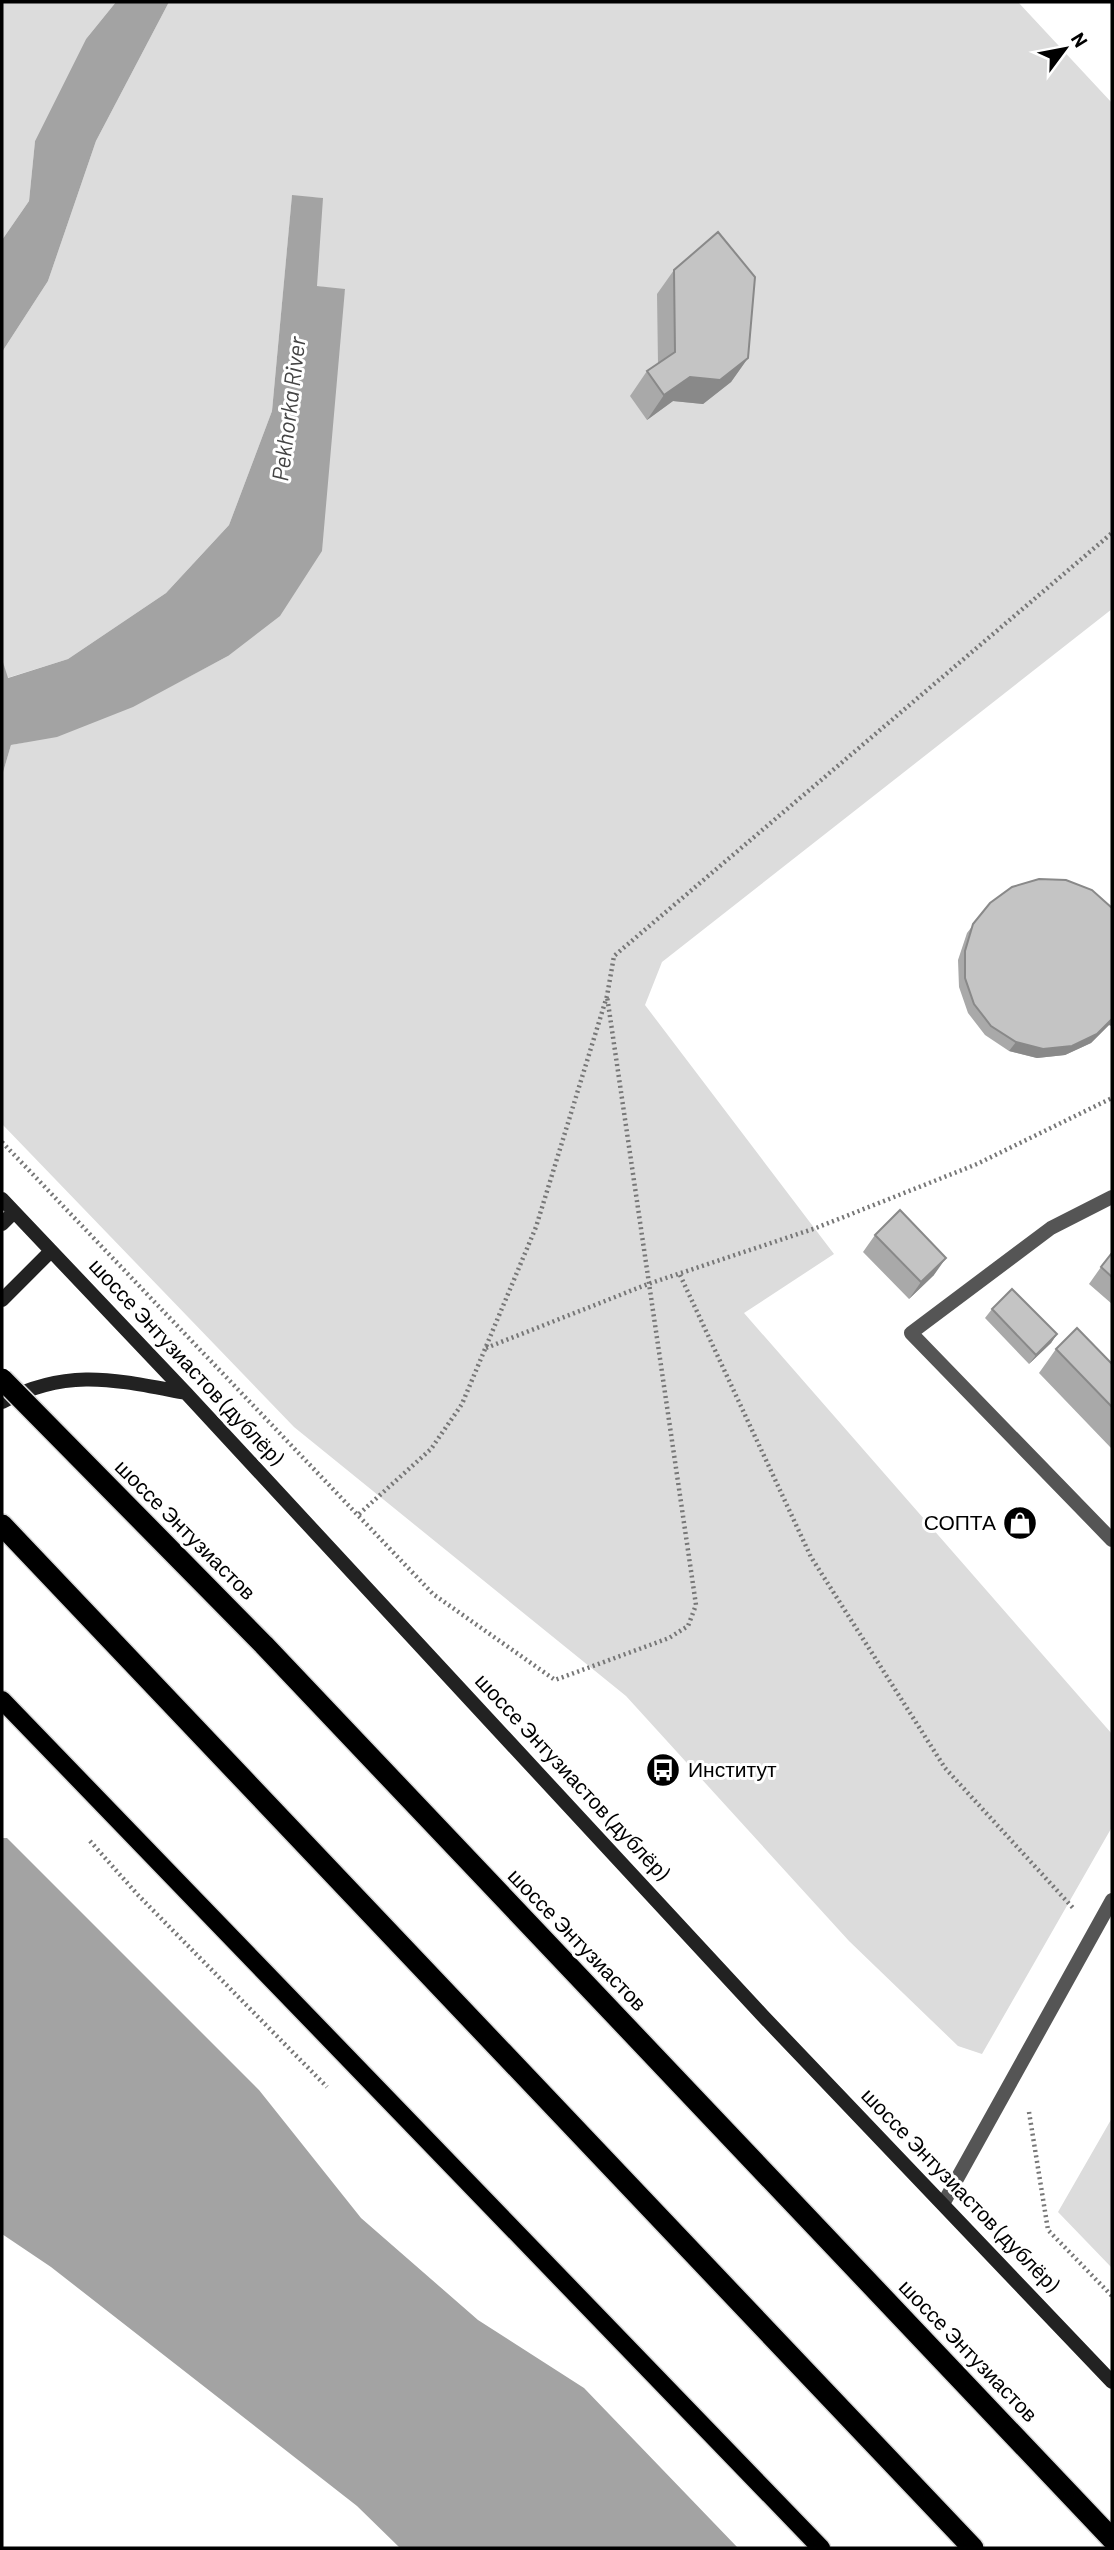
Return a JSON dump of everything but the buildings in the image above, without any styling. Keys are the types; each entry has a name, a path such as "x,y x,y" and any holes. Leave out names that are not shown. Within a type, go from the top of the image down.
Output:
{"highway":[{"name":"шоссе Энтузиастов","path":"2,1379 264,1645 1112,2539"},
{"path":"2,1525 973,2548"}],"main road":[{"name":"шоссе Энтузиастов (дублёр)","path":"2,1199 186,1393 744,1996 1112,2382"},
{"path":"2,1224 14,1212"},
{"path":"2,1300 51,1251"},
{"path":"2,1402 27,1389 82,1378 111,1379 186,1393"},
{"path":"2,1700 821,2548"}],"lane":[{"path":"1112,1197 1051,1228 911,1333 1112,1540"},
{"path":"943,2204 1112,1900"}],"path":[{"path":"359,1514 431,1449 462,1404 536,1227 607,996 614,956 1112,533"},
{"path":"2,1142 433,1594 555,1680 669,1638 688,1626 696,1605 607,996"},
{"path":"486,1348 648,1284 816,1228 978,1164 1112,1098"},
{"path":"680,1275 811,1557 945,1768 1095,1931"},
{"path":"1021,2064 1048,2230 1112,2297"}],"shaded area":[{"path":"2,2 116,2 86,39 35,141 29,201 2,240"},
{"path":"169,2 1018,2 1112,103 1112,609 662,962 645,1005 834,1254 744,1313 1112,1734 1112,1827 982,2054 958,2046 849,1941 626,1696 294,1427 2,1124 2,776 11,745 69,730 123,709 228,656 345,290 316,286 322,198 292,196 272,411 229,525 166,593 68,659 7,678 2,659 2,352 48,281 96,141"},
{"path":"1112,2118 1112,2268 1058,2212"}],"water":[{"path":"116,2 169,2 96,141 48,281 2,352 2,240 29,201 35,141 86,39"},
{"name":"Pekhorka River","path":"292,195 323,198 317,286 345,289 322,551 280,616 228,656 133,707 57,737 11,745 2,776 2,659 8,678 68,659 166,593 229,525 272,411"},
{"path":"2,1838 7,1838 259,2090 361,2218 478,2320 584,2388 738,2548 400,2548 357,2506 51,2267 2,2234"}],"place":[{"name":"СОПТА","path":"1020,1523"},
{"name":"Институт","path":"663,1770"}]}
